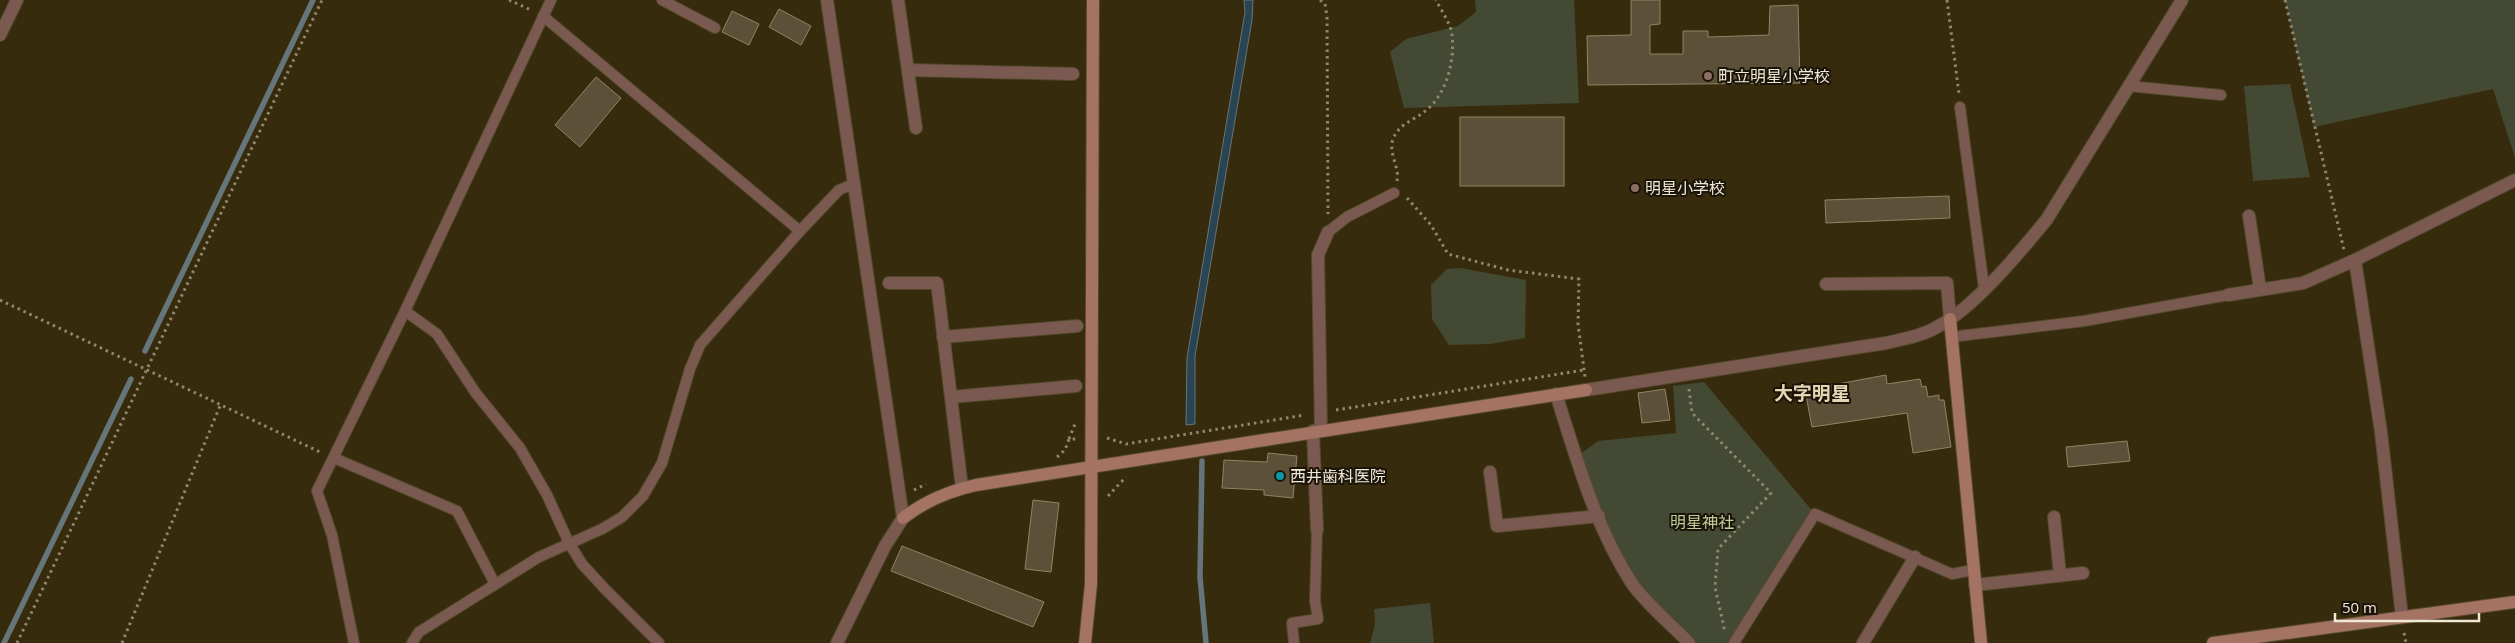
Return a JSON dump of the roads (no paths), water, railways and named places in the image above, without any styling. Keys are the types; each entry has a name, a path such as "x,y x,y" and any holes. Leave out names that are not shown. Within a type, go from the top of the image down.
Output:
{"street":[{"path":"0,35 17,0"},
{"path":"827,0 903,518"},
{"path":"898,0 916,128"},
{"path":"1086,643 1090,584 1092,0"},
{"path":"838,643 885,546 903,518 927,502 962,488 1886,343 1927,332 1950,319 1984,288 2022,250 2047,219 2182,0"},
{"path":"908,70 1076,74"},
{"path":"2228,295 2302,283 2351,261 2515,180"},
{"path":"2249,216 2260,289"},
{"path":"1317,530 1317,431 1321,413 1318,254 1328,232"},
{"path":"2351,261 2381,432 2402,617"},
{"path":"888,283 937,283 962,488"},
{"path":"1826,284 1948,283 1951,337 1968,493 1973,570 1981,643"},
{"path":"943,337 1077,326"},
{"path":"951,398 1076,386"},
{"path":"1556,394 1576,458 1615,554 1632,584 1689,643"},
{"path":"1490,472 1497,526 1599,516"},
{"path":"2054,517 2060,575"},
{"path":"1863,643 1915,557"},
{"path":"1975,585 2083,573"},
{"path":"2213,643 2515,602"}],"lane":[{"path":"354,643 332,535 317,491 405,311 551,0"},
{"path":"662,0 715,28"},
{"path":"543,16 800,231"},
{"path":"2128,86 2221,95"},
{"path":"1960,107 1984,288"},
{"path":"412,643 418,632 539,557 602,529 622,517 643,496 662,463 690,369 700,345 800,231 839,190 853,184"},
{"path":"1328,232 1347,218 1394,193"},
{"path":"1951,337 2084,321 2228,295"},
{"path":"405,311 437,334 475,392 520,448 547,495 569,543 582,564 604,589 659,643"},
{"path":"334,458 457,511 495,584"},
{"path":"1734,643 1815,514 1952,574 1973,570"},
{"path":"1294,643 1292,622 1318,619 1315,601 1317,530"}],"water":[{"path":"1244,0 1253,0 1252,20 1195,356 1195,424 1186,425 1187,358 1245,12"}],"waterway":[{"path":"145,351 313,0"},
{"path":"4,643 131,379"},
{"path":"1202,461 1200,577 1206,643"}],"place":[{"name":"町立明星小学校","path":"1708,76"},
{"name":"明星小学校","path":"1635,188"},
{"name":"西井歯科医院","path":"1280,476"}],"district":[{"name":"大字明星","path":"1812,393"}],"park label":[{"name":"明星神社","path":"1702,522"}]}
